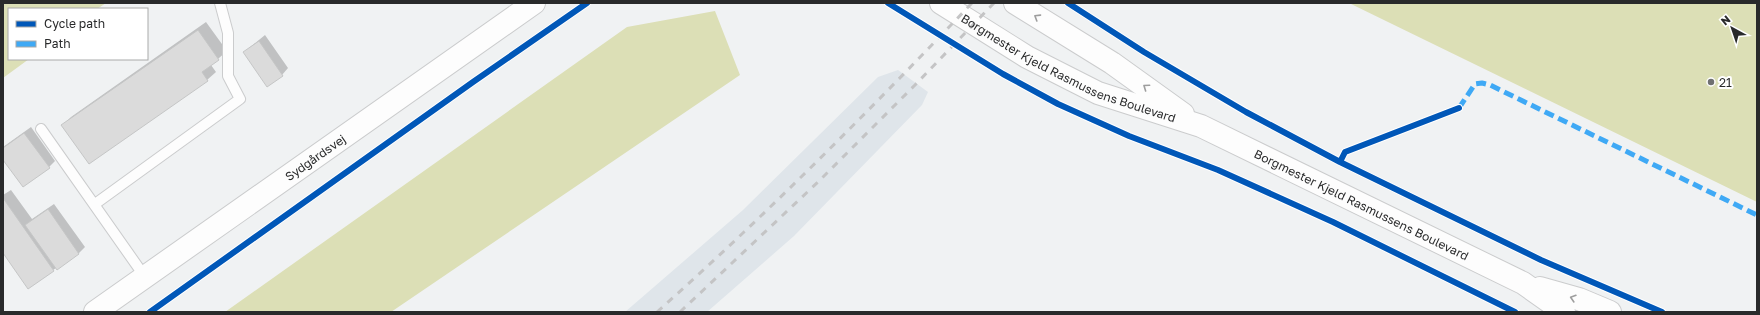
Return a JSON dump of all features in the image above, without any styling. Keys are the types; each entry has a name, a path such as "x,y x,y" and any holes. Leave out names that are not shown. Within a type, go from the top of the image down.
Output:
{"street":[{"name":"Sydgårdsvej","path":"95,312 534,3"},
{"name":"Borgmester Kjeld Rasmussens Boulevard","path":"941,3 1027,57 1098,93 1201,126 1523,283 1564,312"},
{"name":"Borgmester Kjeld Rasmussens Boulevard","path":"1014,3 1112,63 1201,126"},
{"name":"Borgmester Kjeld Rasmussens Boulevard","path":"1523,283 1579,299 1610,312"}],"lane":[{"path":"95,204 240,99 228,76 228,33 220,3"},
{"path":"41,129 145,277"}],"shaded area":[{"path":"898,70 928,92 922,105 794,236 707,312 625,312 743,210 878,77"}],"green space":[{"path":"3,3 106,3 98,8 8,8 8,60 28,60 3,78"},
{"path":"1349,3 1757,3 1757,202"},
{"path":"715,11 740,75 391,312 225,312 627,27"}],"building":[{"path":"198,30 219,60 202,72 208,81 89,164 61,125"},
{"path":"259,41 283,76 267,87 243,52"},
{"path":"24,133 50,168 23,187 3,160 3,148"},
{"path":"3,198 54,271 28,289 3,253"},
{"path":"48,209 79,254 57,270 25,225"}],"railway":[{"path":"657,312 698,275 818,160 972,3"},
{"path":"680,312 818,182 994,3"}],"marked path":[{"path":"1459,108 1475,84 1482,83 1490,85 1757,215"}],"cycle path":[{"path":"150,312 473,82 587,3"},
{"path":"888,3 1003,74 1058,104 1129,136 1218,170 1333,222 1515,312"},
{"path":"1068,3 1144,52 1246,112 1340,162 1541,260 1662,312"},
{"path":"1340,162 1345,152 1459,108"}],"place":[{"name":"21","path":"1711,82"}]}
